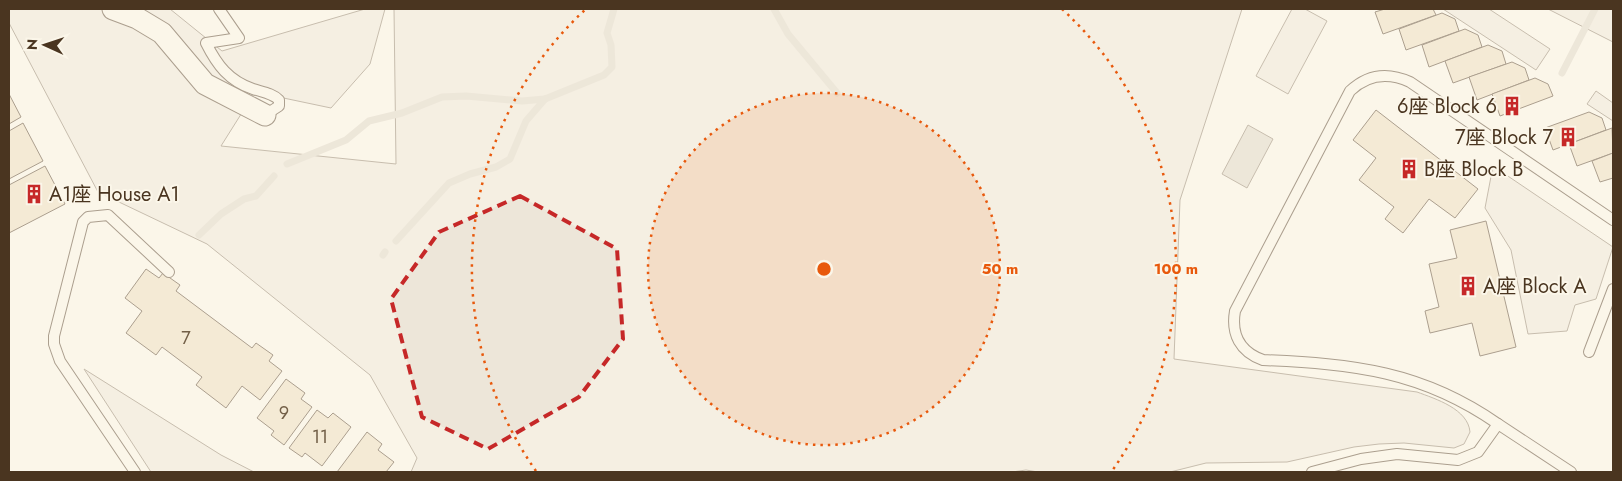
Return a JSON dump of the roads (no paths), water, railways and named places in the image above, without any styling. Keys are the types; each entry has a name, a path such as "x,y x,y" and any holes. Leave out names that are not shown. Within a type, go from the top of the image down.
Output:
{"street":[{"path":"113,9 137,18 162,33 205,84 264,115"}],"lane":[{"path":"219,9 239,38 206,43 220,69 240,84 274,96 279,100 279,106 264,115"},
{"path":"1571,472 1455,397 1407,378 1374,370 1263,360 1254,357 1240,345 1235,334 1233,322 1235,311 1350,91 1358,84 1376,76 1388,75 1410,82 1613,220"},
{"path":"134,472 60,361 54,336 83,222 88,217 108,216 169,272"},
{"path":"1589,352 1613,289"},
{"path":"1312,472 1361,458 1398,454 1458,460 1478,452 1498,424"}],"waterway":[{"path":"287,164 346,140 369,121 402,113 442,97 466,96 522,101 545,99 604,75 612,67 611,45 607,33 614,9"},
{"path":"774,9 788,34 837,93"},
{"path":"1562,73 1595,9"},
{"path":"396,241 449,183 470,174 496,167 510,159 526,121 545,99"},
{"path":"199,235 221,214 244,199 256,196 274,176"}],"place":[{"name":"6座 Block 6","path":"1512,106"},
{"name":"7座 Block 7","path":"1568,137"},
{"name":"B座 Block B","path":"1409,169"},
{"name":"A1座 House A1","path":"34,194"},
{"name":"A座 Block A","path":"1468,286"}]}
